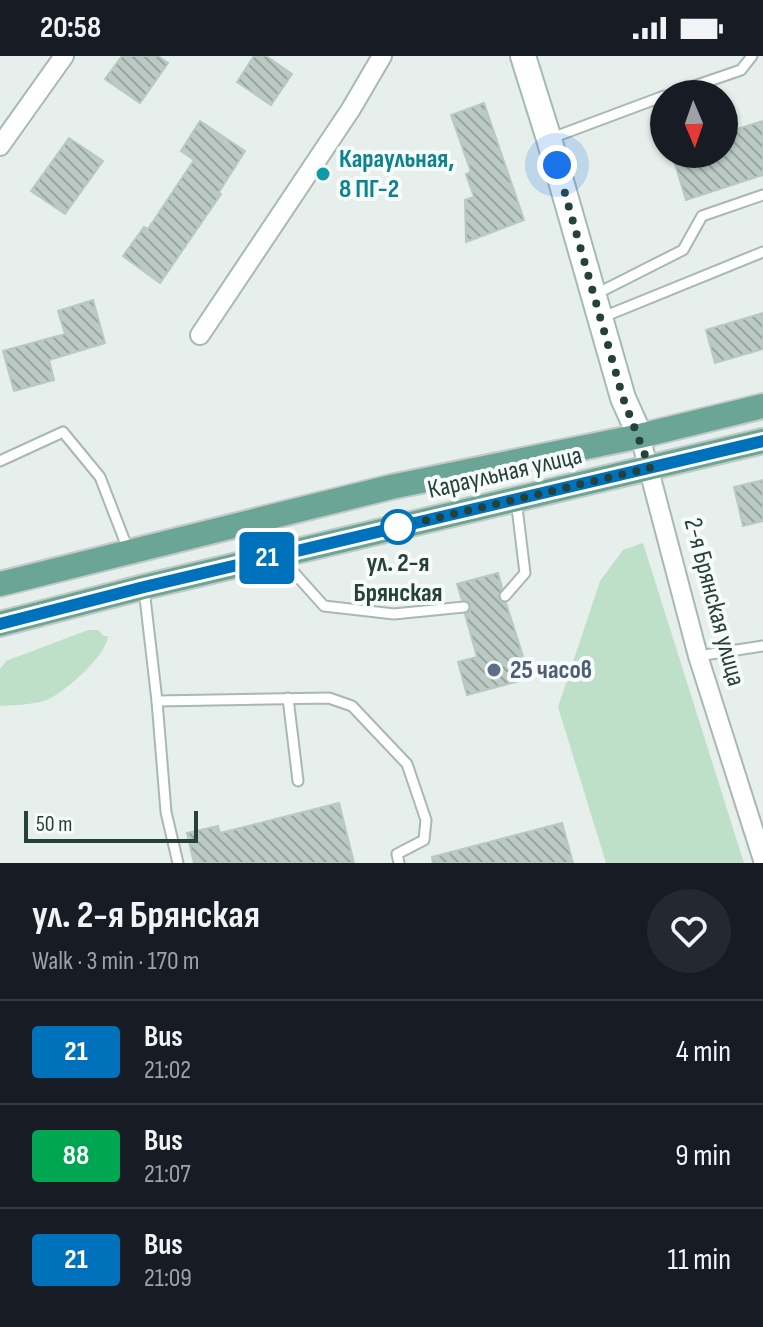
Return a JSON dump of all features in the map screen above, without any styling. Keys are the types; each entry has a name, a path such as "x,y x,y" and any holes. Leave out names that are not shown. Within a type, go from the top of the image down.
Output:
{"main road":[{"path":"640,436 763,406"},
{"name":"Караульная улица","path":"0,584 391,487 640,436"},
{"path":"650,468 763,441"},
{"name":"Караульная улица","path":"0,624 650,468"}],"street":[{"path":"0,146 64,56"},
{"path":"200,335 351,109 382,56"},
{"path":"523,56 623,398 640,436"},
{"name":"2-я Брянская улица","path":"640,436 698,656 763,860"}],"lane":[{"path":"712,80 741,70 752,56"},
{"path":"549,139 650,101"},
{"path":"597,307 683,250 702,216 763,195"},
{"path":"597,307 763,252"},
{"path":"0,461 63,432 100,477 129,552"},
{"path":"505,596 525,573 516,499"},
{"path":"279,555 324,606 394,614 464,607"},
{"path":"144,587 166,812 178,863"},
{"path":"698,656 763,646"},
{"path":"288,698 298,781"},
{"path":"157,701 329,698 352,706 407,764 426,820 424,840 397,854 399,863"}],"green space":[{"path":"643,543 744,863 606,863 558,707 600,581 623,550"},
{"path":"88,630 98,630 108,636 106,644 72,683 44,701 0,706 0,669 6,661"}],"building":[{"path":"122,56 158,56 168,63 140,103 105,79"},
{"path":"254,56 266,56 292,74 271,105 237,82"},
{"path":"484,103 524,220 466,242 465,200 474,197 466,174 471,172 451,115"},
{"path":"200,121 245,151 219,192 221,194 160,283 123,256 144,227 148,229 194,160 181,151"},
{"path":"763,121 763,175 686,200 676,168 738,168 738,129"},
{"path":"69,138 103,161 65,214 31,191"},
{"path":"93,300 105,343 49,360 54,380 14,391 3,351 65,334 58,311"},
{"path":"763,313 763,349 715,363 706,330"},
{"path":"763,480 763,521 743,526 734,487"},
{"path":"498,573 502,588 498,598 506,603 530,678 467,695 458,662 477,657 465,614 471,606 468,601 462,600 457,584"},
{"path":"339,803 354,863 194,863 187,833 218,826 220,833"},
{"path":"562,823 573,863 433,863 432,857"}],"bus line":[{"name":"21","path":"0,624 763,441"}],"place":[{"name":"Караульная, 8 ПГ-2","path":"323,174"},
{"name":"ул. 2-я Брянская","path":"398,527"},
{"name":"25 часов","path":"494,670"}],"route":[{"path":"398,527 650,468 623,398 557,165"}]}
